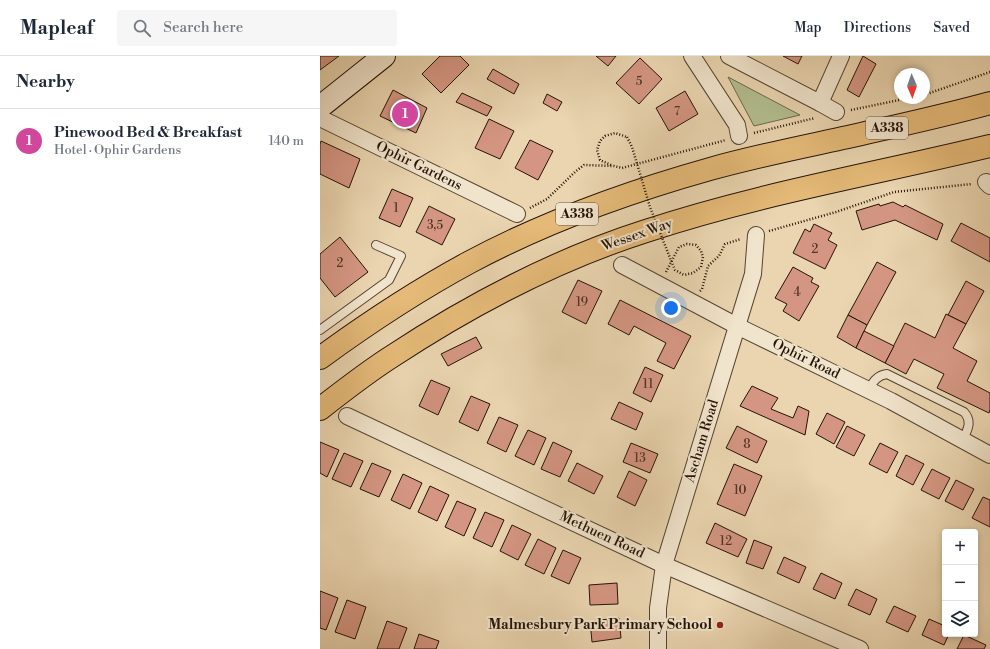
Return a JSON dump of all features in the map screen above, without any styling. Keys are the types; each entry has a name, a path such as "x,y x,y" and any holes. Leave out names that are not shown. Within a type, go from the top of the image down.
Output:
{"highway":[{"name":"A338","path":"320,358 386,312 469,263 515,240 597,206 655,185 782,150 910,123 990,103"},
{"name":"Wessex Way","path":"320,409 390,358 495,294 598,248 644,231 714,210 814,185 990,146"}],"street":[{"path":"321,108 384,56"},
{"path":"692,56 737,125 738,136"},
{"path":"729,56 836,112"},
{"path":"820,103 841,56"},
{"name":"Ophir Gardens","path":"321,108 517,214"},
{"name":"Ascham Road","path":"658,649 658,608 664,564 753,274 756,235"},
{"name":"Ophir Road","path":"622,265 737,326 868,390 990,455"},
{"name":"Methuen Road","path":"347,416 664,564 860,649"}],"lane":[{"path":"320,330 389,280 401,256 376,245"},
{"path":"868,390 874,379 883,374 887,374 964,412 968,416 969,425 963,440"}],"path":[{"path":"930,93 990,72"},
{"path":"660,285 679,247 688,244 696,245 701,251 703,257 701,267 693,273 684,275 675,270 670,258 650,207 632,147 626,136 615,133 605,136 600,141 597,150 600,160 622,168 738,136"},
{"path":"517,214 547,199 584,165 614,166"},
{"path":"692,302 702,289 708,266 719,256 725,244 836,212 894,192 988,184"}],"green space":[{"path":"728,77 800,115 754,126"}],"building":[{"path":"320,56 339,56 320,70"},
{"path":"440,56 460,56 469,65 441,93 422,74"},
{"path":"596,56 616,56 608,66"},
{"path":"783,56 802,56 798,64"},
{"path":"863,56 876,64 859,97 847,90"},
{"path":"640,58 662,79 639,104 616,83"},
{"path":"493,69 519,84 514,94 487,79"},
{"path":"393,90 427,108 416,133 380,116"},
{"path":"685,91 698,114 669,131 656,108"},
{"path":"462,93 492,107 487,116 456,102"},
{"path":"547,94 562,102 557,111 543,103"},
{"path":"489,119 514,131 500,159 475,148"},
{"path":"530,140 553,151 538,180 515,168"},
{"path":"321,141 360,159 349,188 320,174"},
{"path":"392,189 413,198 400,227 379,218"},
{"path":"893,202 903,207 905,205 943,224 937,240 895,220 862,230 856,211 879,204 880,206"},
{"path":"429,206 455,219 442,245 416,232"},
{"path":"961,223 990,238 990,262 951,241"},
{"path":"814,224 832,233 828,240 837,245 825,269 793,253 805,229 810,232"},
{"path":"340,237 368,272 335,297 320,278 320,254"},
{"path":"877,262 896,272 867,325 848,315"},
{"path":"793,267 813,278 811,282 819,286 799,321 783,311 787,304 775,298"},
{"path":"578,280 602,291 586,324 562,312"},
{"path":"966,281 984,291 966,324 948,315"},
{"path":"620,300 691,336 674,369 657,361 666,343 634,326 629,335 608,324"},
{"path":"946,314 966,324 953,348 977,361 967,381 990,393 989,413 937,388 944,374 914,359 906,374 885,363 905,323 935,338"},
{"path":"848,315 867,325 856,348 837,337"},
{"path":"864,331 894,346 885,363 856,348"},
{"path":"476,337 482,348 448,366 441,354"},
{"path":"645,367 663,375 651,402 633,393"},
{"path":"431,380 450,388 438,415 419,406"},
{"path":"752,386 778,398 771,409 793,418 798,406 809,411 805,435 740,406"},
{"path":"471,396 490,404 478,431 459,422"},
{"path":"619,402 643,413 636,430 611,419"},
{"path":"827,413 845,422 834,444 816,434"},
{"path":"499,417 518,425 506,452 487,443"},
{"path":"737,426 767,441 757,463 726,448"},
{"path":"847,426 865,435 854,456 836,447"},
{"path":"528,430 546,438 534,465 515,456"},
{"path":"320,442 339,450 327,477 320,473"},
{"path":"553,442 572,451 560,477 541,469"},
{"path":"631,443 658,454 650,473 623,462"},
{"path":"880,443 898,452 887,473 869,464"},
{"path":"344,453 363,461 351,487 332,479"},
{"path":"906,455 924,464 913,485 896,476"},
{"path":"372,463 391,471 379,497 360,489"},
{"path":"577,463 603,476 594,494 568,481"},
{"path":"734,464 762,476 745,516 717,504"},
{"path":"932,469 950,478 939,499 921,490"},
{"path":"629,471 647,480 635,506 617,497"},
{"path":"403,474 422,483 410,509 391,500"},
{"path":"956,480 974,489 963,510 945,501"},
{"path":"430,486 449,495 437,521 418,512"},
{"path":"983,497 990,500 990,527 972,518"},
{"path":"457,501 476,509 464,536 445,527"},
{"path":"485,512 504,520 492,547 473,538"},
{"path":"715,523 747,539 738,557 706,543"},
{"path":"512,525 531,534 518,560 500,551"},
{"path":"538,539 556,548 544,574 525,565"},
{"path":"754,540 772,547 763,569 746,563"},
{"path":"563,550 581,558 569,584 551,576"},
{"path":"784,557 806,567 799,583 777,573"},
{"path":"821,573 842,583 835,599 813,589"},
{"path":"617,583 618,604 590,605 589,585"},
{"path":"856,589 877,599 870,615 848,605"},
{"path":"320,591 338,598 326,630 320,628"},
{"path":"347,600 366,607 355,639 335,632"},
{"path":"894,606 916,616 908,632 886,622"},
{"path":"619,618 621,638 592,642 590,621"},
{"path":"929,619 942,625 942,637 948,637 944,645 922,635"},
{"path":"387,621 407,628 399,649 377,649"},
{"path":"419,634 439,641 436,649 414,649"},
{"path":"963,637 968,637 986,645 984,649 957,649"}],"place":[{"name":"Pinewood Bed & Breakfast","path":"405,114"},
{"name":"Malmesbury Park Primary School","path":"720,625"}]}
